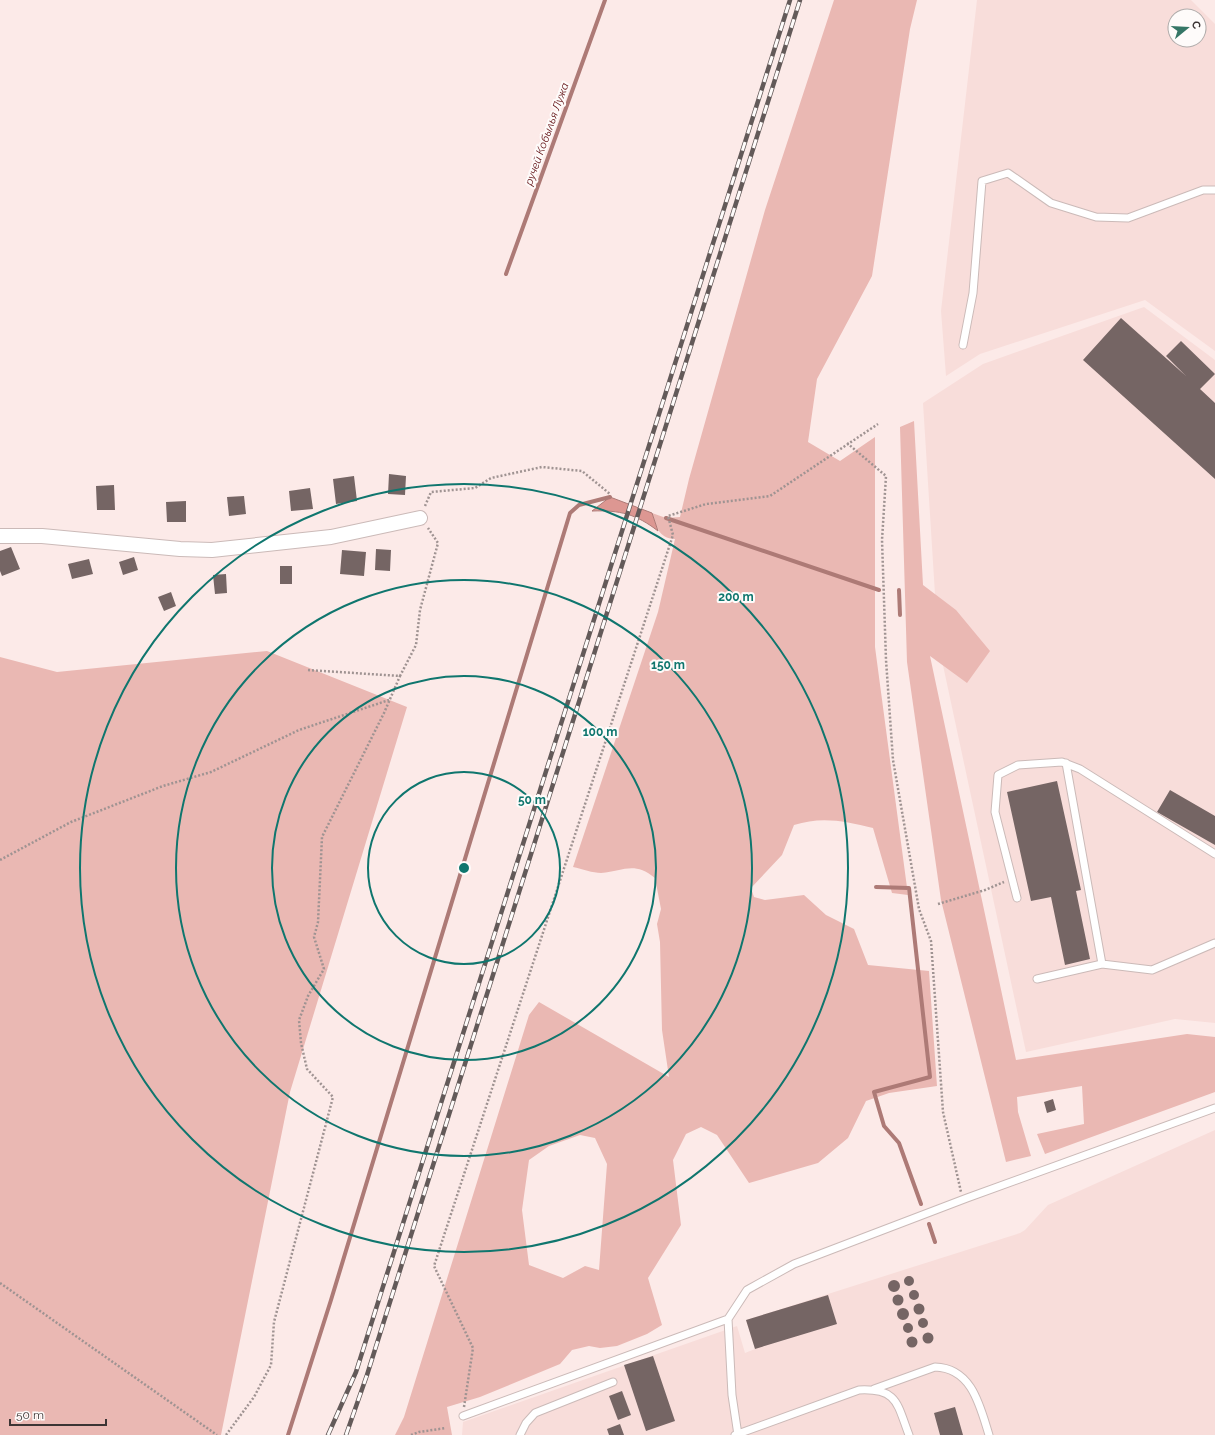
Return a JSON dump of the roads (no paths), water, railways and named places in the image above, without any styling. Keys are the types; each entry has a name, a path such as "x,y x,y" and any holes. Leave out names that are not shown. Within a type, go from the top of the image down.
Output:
{"street":[{"path":"0,536 42,536 180,549 212,550 331,537 420,518"}],"lane":[{"path":"963,345 973,293 982,181 1008,172 1051,203 1096,217 1128,218 1203,190 1215,190"},
{"path":"1017,898 995,812 998,775 1018,765 1062,762 1080,769 1215,854"},
{"path":"1066,763 1102,964"},
{"path":"1037,979 1102,964 1152,970 1215,943"},
{"path":"989,1435 975,1392 961,1376 945,1367 935,1367 874,1389 859,1390 737,1435 732,1395 728,1320 747,1290 794,1264 963,1200 1215,1108"},
{"path":"463,1416 728,1320"},
{"path":"520,1435 526,1422 535,1413 613,1382"},
{"path":"874,1389 886,1392 897,1403 909,1435"}],"waterway":[{"name":"ручей Кобылья Лужа","path":"506,274 605,0"},
{"path":"288,1435 331,1300 570,513 579,505 610,497"},
{"path":"666,518 879,590"},
{"path":"899,590 900,615"},
{"path":"876,887 909,888 930,1077 874,1092 884,1126 899,1143 921,1204"},
{"path":"929,1224 935,1242"}],"railway":[{"path":"328,1435 356,1372 790,0"},
{"path":"346,1435 367,1375 800,0"}]}
